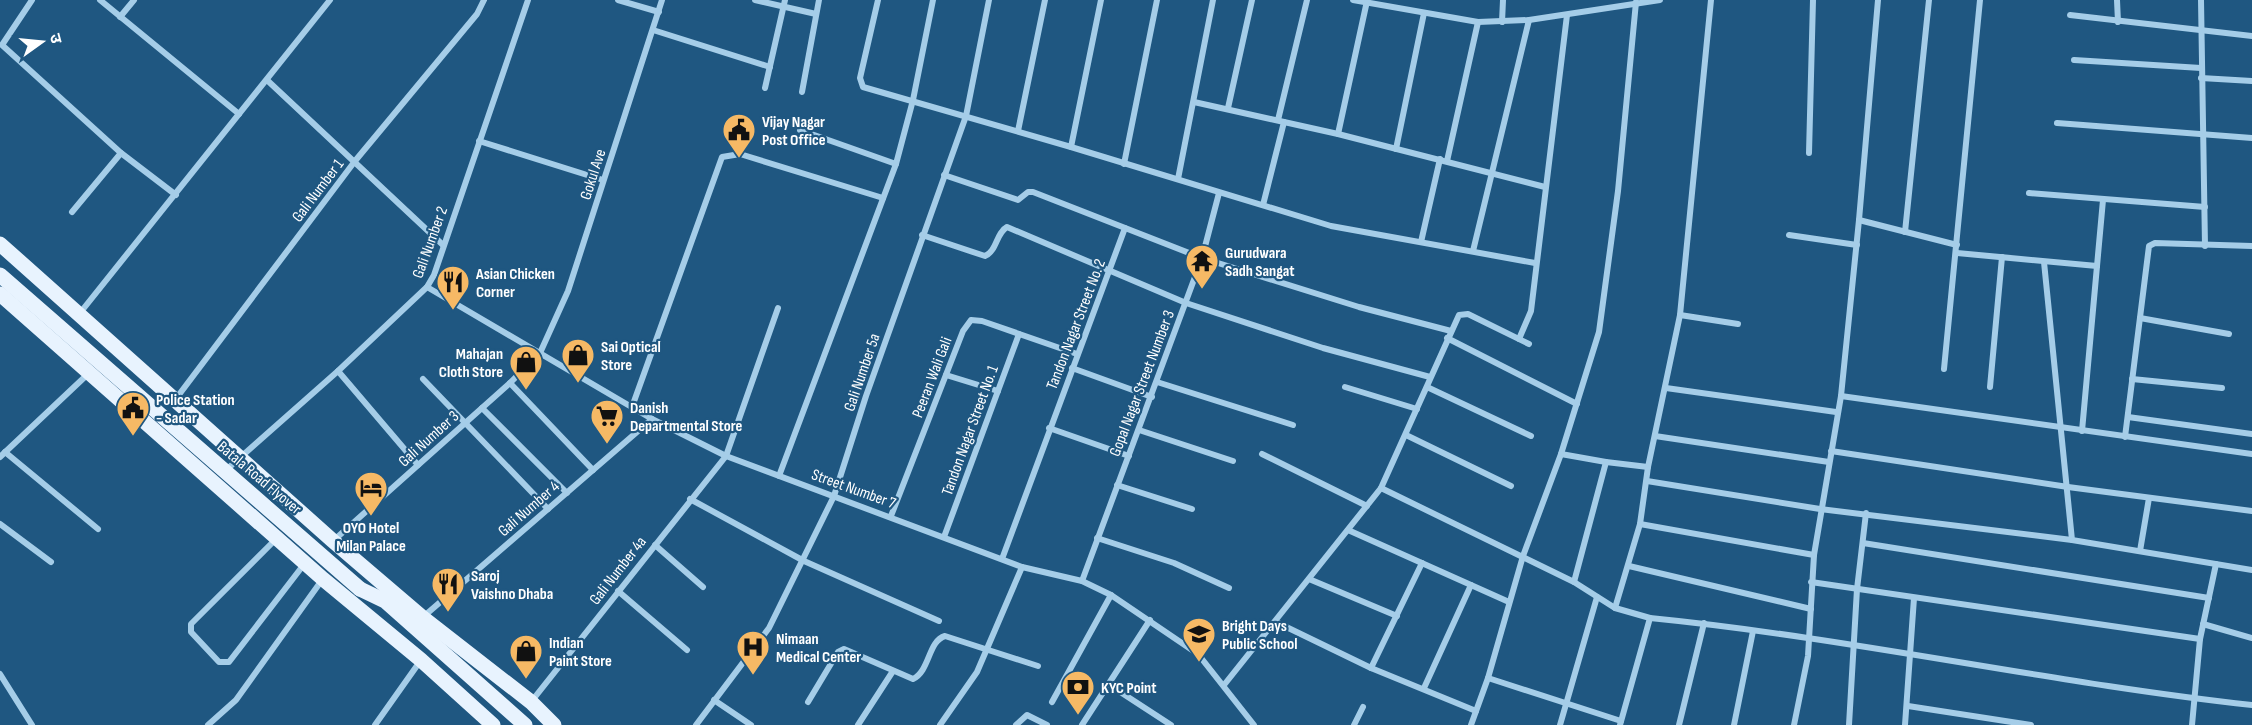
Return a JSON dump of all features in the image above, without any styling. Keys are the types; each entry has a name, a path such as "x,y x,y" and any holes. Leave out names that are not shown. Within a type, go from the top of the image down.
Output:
{"main road":[{"path":"0,244 333,541 423,618 531,702 554,725"},
{"name":"Batala Road Flyover","path":"0,275 360,589 379,612 507,725"},
{"path":"0,294 323,579 422,660 493,725"},
{"name":"Batala Road Flyover","path":"360,589 385,602 525,725"}],"street":[{"path":"32,0 1,46 121,153 176,195"},
{"path":"100,0 239,114"},
{"path":"120,17 134,0"},
{"path":"80,313 268,81 330,0"},
{"name":"Gali Number 1","path":"175,400 355,161 477,14 484,0"},
{"name":"Gali Number 2","path":"213,483 238,456 338,371 427,287 434,275 528,0"},
{"path":"618,0 659,12"},
{"name":"Gokul Ave","path":"540,352 568,291 662,0"},
{"path":"755,0 784,3 816,14"},
{"path":"802,92 819,0"},
{"path":"878,0 860,82 869,89 1018,131 1331,226 1535,263"},
{"path":"779,476 896,164 913,100 933,0"},
{"name":"Gali Number 5a","path":"696,725 769,628 804,561 834,496 922,235 966,116 989,0"},
{"path":"1018,131 1045,0"},
{"path":"1071,147 1101,0"},
{"path":"1124,164 1157,0"},
{"path":"1178,179 1213,0"},
{"path":"1228,108 1252,0"},
{"path":"1263,205 1307,0"},
{"path":"1353,0 1478,22 1529,20 1660,0"},
{"path":"1502,22 1503,0"},
{"path":"1604,8 1605,0"},
{"path":"1615,608 1640,524 1648,467 1680,315 1711,0"},
{"path":"1809,153 1813,0"},
{"path":"1794,725 1809,640 1811,582 1820,509 1836,412 1841,396 1857,245 1878,0"},
{"path":"1905,232 1929,0"},
{"path":"1944,369 1980,0"},
{"path":"2117,0 2118,22"},
{"path":"2201,0 2205,246"},
{"path":"1338,134 1367,1"},
{"path":"1471,725 1488,678 1523,556 1577,404 1604,309 1636,2"},
{"path":"765,88 784,3"},
{"path":"1396,149 1424,13"},
{"path":"1519,339 1531,310 1535,263 1568,15"},
{"path":"2070,15 2252,36"},
{"path":"1473,251 1529,20"},
{"path":"1421,242 1478,22"},
{"path":"653,30 770,67"},
{"path":"2074,60 2201,68"},
{"path":"2201,78 2252,81"},
{"path":"268,81 443,245"},
{"path":"1194,102 1338,134 1545,187"},
{"path":"2057,123 2252,138"},
{"path":"800,130 896,164"},
{"path":"479,141 603,180"},
{"path":"72,213 121,153"},
{"path":"632,407 722,157 740,154 883,198"},
{"path":"944,175 1017,200 1028,192 1033,192 1202,258 1359,307 1451,330"},
{"name":"Gopal Nagar Street Number 3","path":"1082,581 1202,258 1219,193"},
{"path":"2029,193 2205,207"},
{"path":"2082,431 2103,200"},
{"path":"1859,220 1957,245"},
{"path":"922,235 985,256 991,253 1002,230 1007,227 1186,303 1323,348 1430,377"},
{"name":"Tandon Nagar Street No. 2","path":"1002,559 1125,228"},
{"path":"1789,235 1857,245"},
{"path":"2125,437 2149,246 2155,243 2252,246"},
{"path":"1957,253 2097,266"},
{"path":"1990,387 2002,257"},
{"path":"2044,262 2072,540"},
{"name":"Street Number 7","path":"427,287 652,419 726,456 1022,567 1082,581 1150,620 1198,654 1254,725"},
{"path":"726,456 778,308"},
{"path":"1224,685 1381,488 1459,315 1468,314 1529,344"},
{"path":"1680,315 1738,324"},
{"path":"2140,318 2229,334"},
{"name":"Peeran Wali Gali","path":"891,516 963,331 971,320 982,321 1077,354"},
{"name":"Tandon Nagar Street No. 1","path":"944,537 1019,334"},
{"path":"1447,338 1577,404"},
{"name":"Gali Number 3","path":"333,541 510,383 540,352"},
{"path":"1072,368 1152,397"},
{"path":"338,371 418,465"},
{"path":"89,373 3,454 98,529"},
{"path":"946,375 998,391"},
{"path":"423,379 548,509"},
{"path":"2132,379 2222,387"},
{"path":"1157,382 1293,425"},
{"path":"510,383 594,470"},
{"path":"1345,387 1417,409"},
{"path":"1426,387 1531,436"},
{"path":"1666,388 1836,412"},
{"path":"1841,396 2252,454"},
{"path":"482,408 567,493"},
{"path":"2128,417 2252,434"},
{"name":"Gali Number 4","path":"423,618 652,419"},
{"path":"1049,428 1129,456"},
{"path":"1139,430 1233,461"},
{"path":"1406,435 1511,486"},
{"path":"1655,436 1829,462"},
{"path":"1831,451 2068,487 2252,511"},
{"path":"1262,454 1367,506"},
{"path":"1561,454 1648,467"},
{"name":"Gali Number 4a","path":"531,702 726,456"},
{"path":"1574,582 1606,462"},
{"path":"1647,482 1820,509 2072,540 2252,570"},
{"path":"1118,485 1192,508"},
{"path":"1381,488 1574,582 1615,608 1650,618 1704,623 1809,640 1910,652 2193,699 2252,705"},
{"path":"2140,551 2149,498"},
{"path":"690,499 804,561 939,621"},
{"path":"1849,725 1857,589 1866,513"},
{"path":"0,524 51,562"},
{"path":"1640,524 1814,555"},
{"path":"1348,530 1509,602"},
{"path":"1097,538 1174,563 1229,588"},
{"path":"277,539 191,624 191,632 219,662 229,662 305,563"},
{"path":"1863,543 2209,598"},
{"path":"655,545 703,587"},
{"path":"1371,668 1422,563"},
{"path":"2192,725 2200,639 2216,564"},
{"path":"1629,566 1811,609"},
{"path":"940,725 973,679 1022,567"},
{"path":"208,725 236,700 323,579"},
{"path":"1309,579 1397,616"},
{"path":"1811,582 2200,639"},
{"path":"1424,688 1471,585"},
{"path":"618,591 687,650"},
{"path":"1052,702 1110,596"},
{"path":"1560,725 1597,597"},
{"path":"1905,725 1914,598"},
{"path":"1488,678 1567,702 1620,723 1650,618"},
{"path":"1082,725 1150,620"},
{"path":"1276,622 1371,668 1476,711"},
{"path":"1679,725 1704,623"},
{"path":"2203,624 2252,638"},
{"path":"1734,725 1753,631"},
{"path":"808,702 841,650 847,650 909,679 916,678 942,636 988,648 1038,666"},
{"path":"375,725 422,660"},
{"path":"858,725 893,671"},
{"path":"0,674 32,725"},
{"path":"1108,684 1171,725"},
{"path":"714,700 751,725"},
{"path":"1908,706 2031,725"},
{"path":"1354,725 1363,707"},
{"path":"1016,725 1027,714 1047,725"}],"place":[{"name":"Vijay Nagar Post Office","path":"739,159"},
{"name":"Gurudwara Sadh Sangat","path":"1202,290"},
{"name":"Asian Chicken Corner","path":"453,311"},
{"name":"Sai Optical Store","path":"578,384"},
{"name":"Mahajan Cloth Store","path":"526,391"},
{"name":"Police Station - Sadar","path":"133,437"},
{"name":"Danish Departmental Store","path":"607,445"},
{"name":"OYO Hotel Milan Palace","path":"371,517"},
{"name":"Saroj Vaishno Dhaba","path":"448,613"},
{"name":"Bright Days Public School","path":"1199,663"},
{"name":"Nimaan Medical Center","path":"753,676"},
{"name":"Indian Paint Store","path":"526,680"},
{"name":"KYC Point","path":"1078,716"}]}
